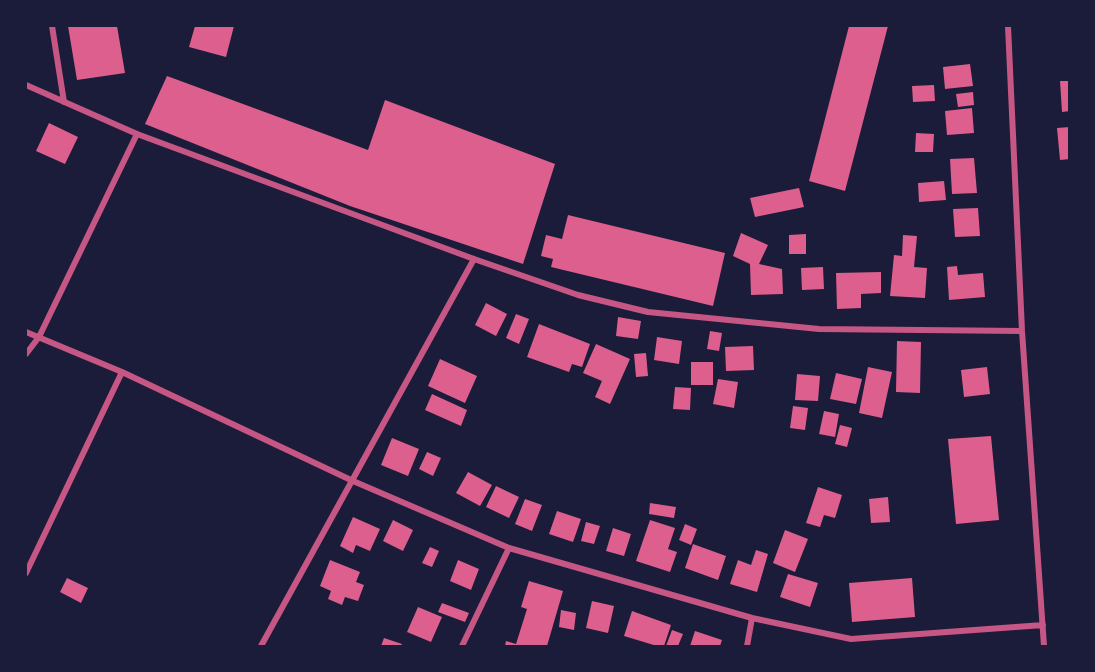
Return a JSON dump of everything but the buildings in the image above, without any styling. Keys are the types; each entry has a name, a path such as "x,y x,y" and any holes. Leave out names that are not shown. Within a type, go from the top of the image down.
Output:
{"street":[{"path":"52,26 64,102"},
{"path":"1008,26 1022,331 1044,646"},
{"path":"26,85 137,134 474,259 578,295 648,312 819,329 1022,331"},
{"path":"26,354 39,337 137,134"},
{"path":"261,646 474,259"},
{"path":"26,332 122,372 353,481 509,548 752,618 851,639 1043,625"},
{"path":"26,573 122,372"},
{"path":"462,646 509,548"},
{"path":"747,646 752,618"}]}
